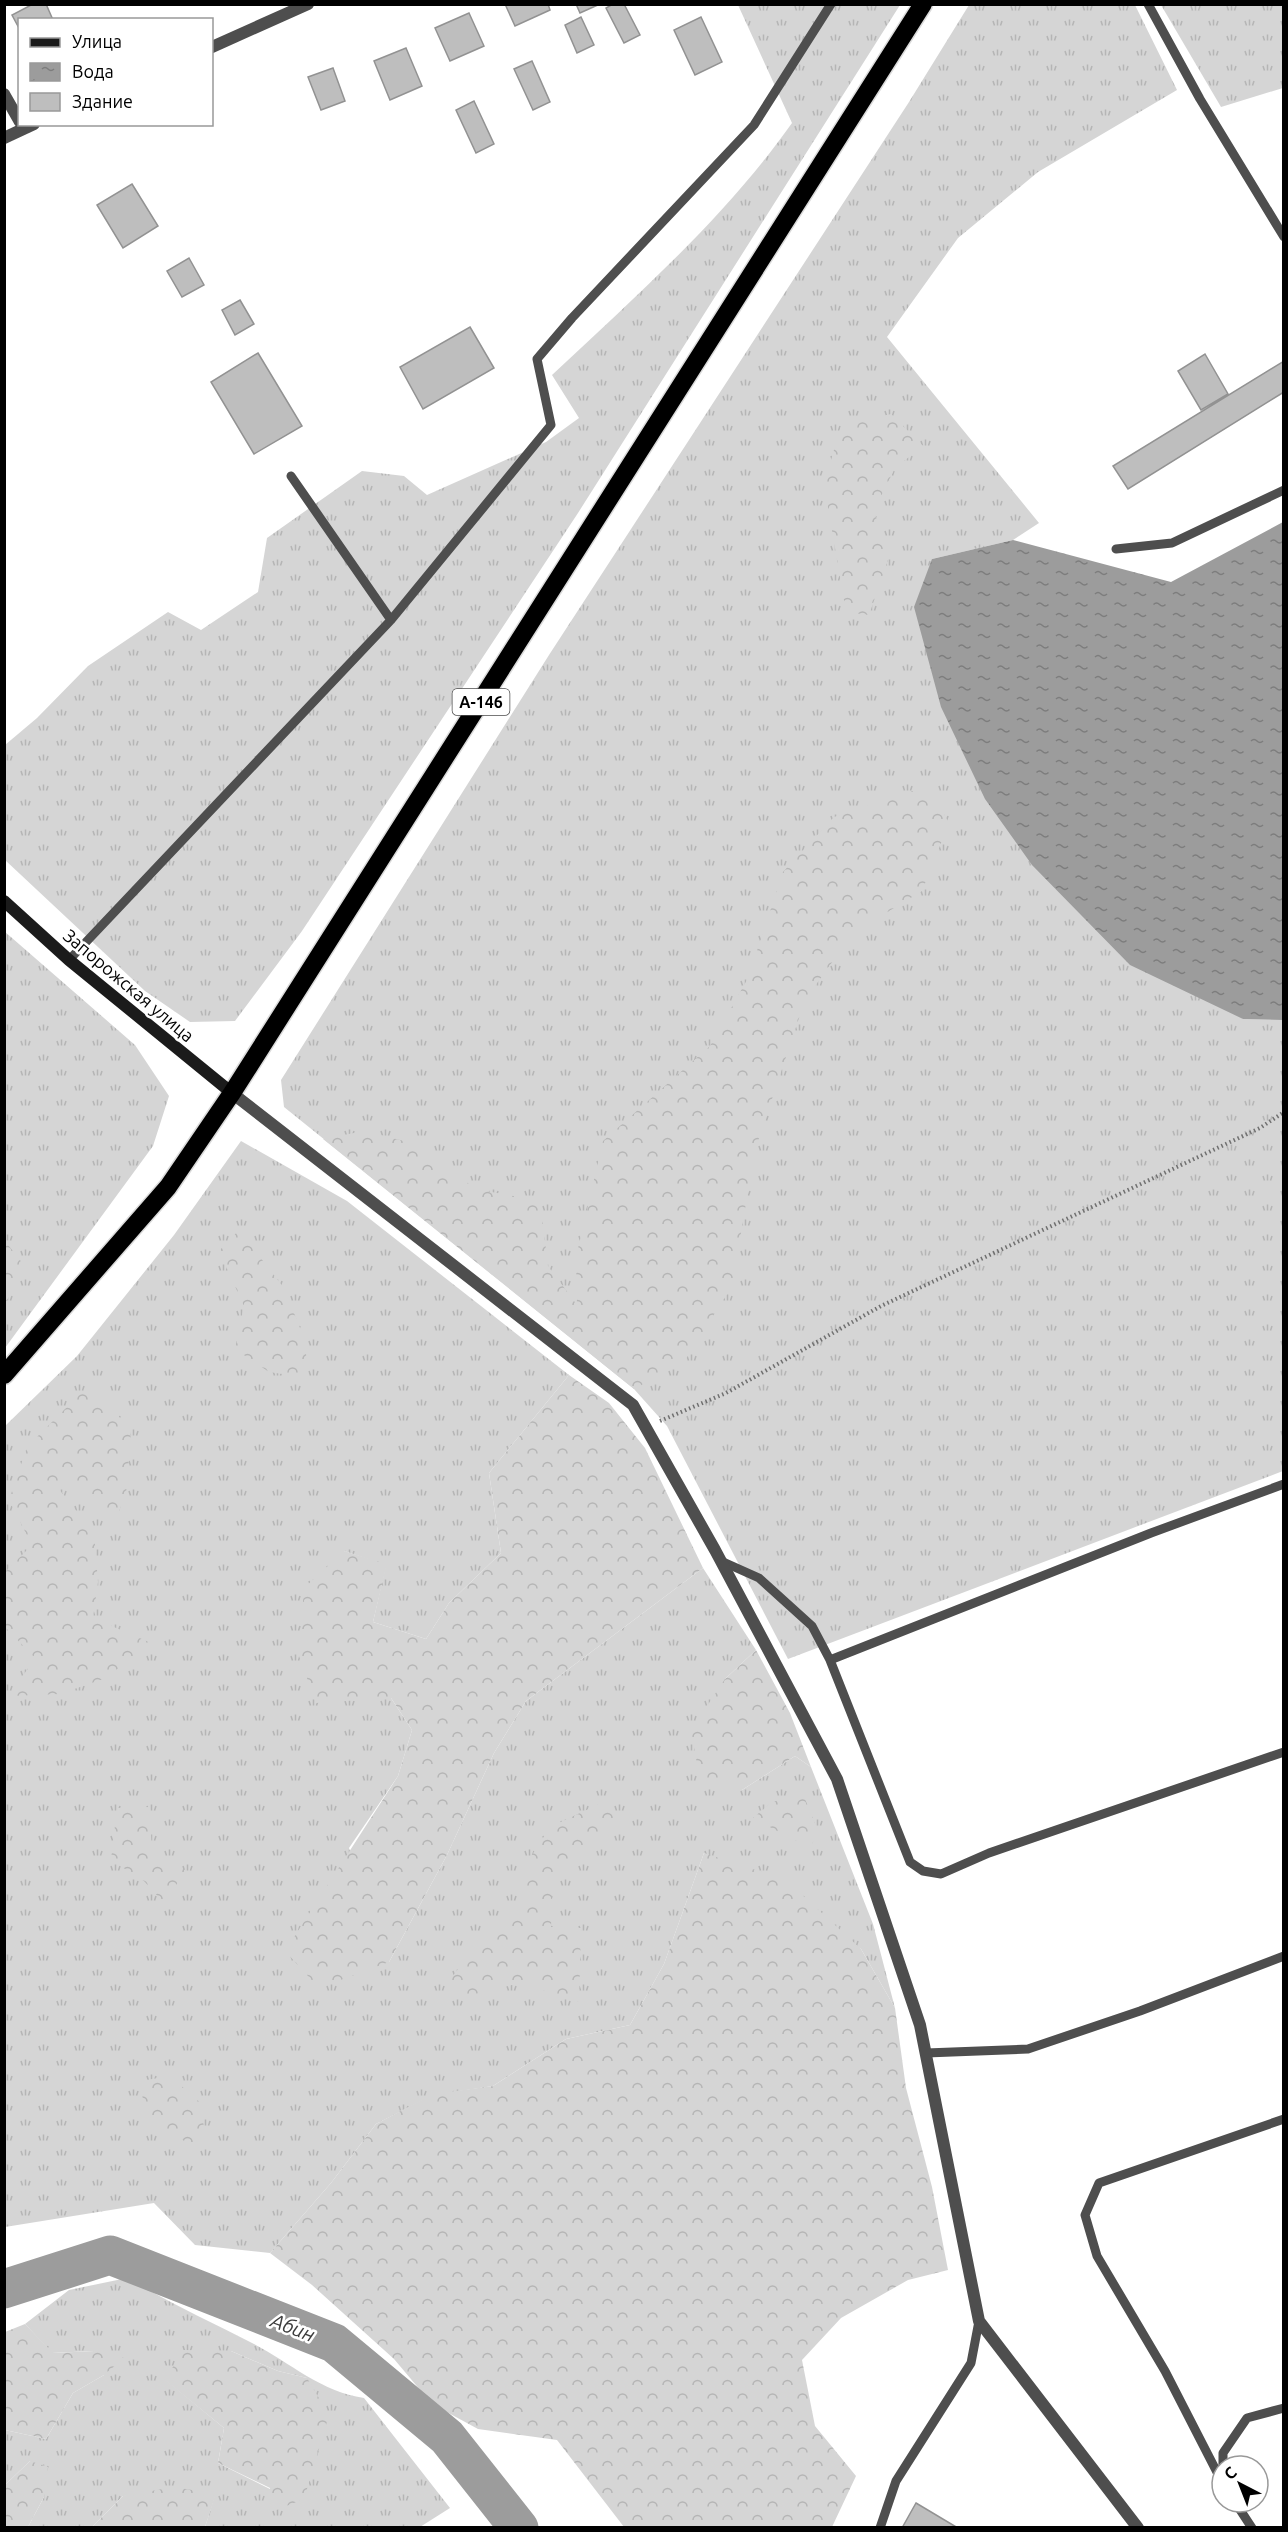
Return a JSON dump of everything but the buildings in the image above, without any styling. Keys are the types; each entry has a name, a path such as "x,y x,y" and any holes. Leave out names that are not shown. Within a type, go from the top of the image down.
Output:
{"highway":[{"name":"А-146","path":"4,1375 168,1187 232,1093 923,4"}],"main road":[{"name":"Запорожская улица","path":"4,901 69,960 232,1093"}],"street":[{"path":"213,46 281,10 308,4"},
{"path":"4,94 18,116"},
{"path":"4,138 22,126"},
{"path":"232,1093 633,1405 721,1561 837,1779 920,2025 979,2321 1138,2528"}],"lane":[{"path":"69,960 391,620 551,425 537,359 572,318 754,125 831,4"},
{"path":"1148,4 1200,99 1284,237"},
{"path":"291,476 391,620"},
{"path":"1116,549 1172,543 1284,490"},
{"path":"830,1660 1151,1533 1284,1484"},
{"path":"721,1561 759,1578 812,1626 830,1660 910,1862 923,1871 941,1874 989,1853 1284,1752"},
{"path":"926,2053 1028,2049 1140,2012 1284,1956"},
{"path":"1210,2459 1165,2371 1098,2256 1085,2215 1099,2183 1284,2119"},
{"path":"880,2528 896,2481 971,2363 979,2321"},
{"path":"1223,2454 1247,2418 1284,2408"},
{"path":"1243,2514 1252,2528"}],"path":[{"path":"645,1427 726,1393 881,1306 1260,1128 1284,1112"}],"green space":[{"path":"738,5 900,5 578,513 302,931 235,1021 190,1022 145,991 5,860 5,745 37,718 88,666 168,612 201,630 258,592 267,538 362,471 404,476 427,495 546,442 579,418 552,375 709,224 766,158 792,123"},
{"path":"969,5 1135,5 1177,90 1038,172 958,238 887,337 1039,523 1013,540 932,559 1243,1019 1283,1020 1283,1471 788,1659 667,1426 634,1389 284,1107 281,1080 549,655 909,102"},
{"path":"1161,5 1283,5 1283,88 1221,107"},
{"path":"891,414 923,446 895,468 874,510 888,560 869,615 846,612 824,484 841,426"},
{"path":"928,786 949,823 922,891 853,933 805,1000 755,1150 732,1286 684,1362 634,1389 323,1139 364,1131 412,1143 476,1189 540,1201 548,1266 577,1305 576,1257 603,1141 710,1046 748,978 783,872 834,817"},
{"path":"4,931 135,1045 169,1096 153,1146 5,1348"},
{"path":"241,1141 347,1201 569,1375 489,1473 501,1553 449,1603 426,1639 373,1622 386,1565 344,1551 391,1698 412,1730 398,1776 349,1848 389,1962 447,1855 494,1753 526,1701 703,1568 756,1650 725,1679 742,1790 795,1756 811,1767 873,1924 895,2008 861,1949 704,1853 664,1964 630,2025 566,2039 493,2086 433,2095 376,2124 331,2183 270,2253 195,2245 154,2203 5,2227 5,1426 77,1356 174,1235"},
{"path":"239,1230 284,1288 304,1338 309,1378 269,1372 235,1349 244,1306 219,1251"},
{"path":"5,1241 27,1269 5,1303"},
{"path":"569,1375 609,1403 645,1448 703,1568 526,1701 494,1753 447,1855 389,1962 319,1988 285,1951 398,1776 412,1730 391,1698 316,1703 299,1656 304,1588 344,1551 387,1564 373,1622 426,1639 449,1603 501,1553 489,1473"},
{"path":"82,1392 103,1399 131,1430 126,1494 115,1521 83,1484 58,1488 94,1533 98,1582 93,1618 151,1643 106,1678 60,1694 9,1696 35,1658 5,1627 5,1572 32,1545 9,1500 27,1447"},
{"path":"756,1650 790,1713 811,1767 795,1756 742,1790 699,1775 691,1730 725,1679"},
{"path":"803,1794 818,1831 811,1846 794,1840 753,1818 772,1802"},
{"path":"610,1799 617,1830 553,1874 551,1927 581,1928 579,2002 520,1983 468,1996 445,1986 482,1938 524,1905 523,1869 550,1827"},
{"path":"150,1807 152,1858 186,1870 164,1903 144,1881 111,1860 117,1808"},
{"path":"704,1853 786,1880 861,1949 895,2008 906,2088 932,2187 948,2270 908,2280 841,2318 802,2360 815,2426 856,2476 832,2527 624,2527 557,2440 478,2429 432,2404 394,2359 312,2285 270,2253 331,2183 376,2124 433,2094 493,2086 566,2039 630,2025 664,1964"},
{"path":"170,2076 203,2105 204,2149 147,2125 140,2081"},
{"path":"127,2278 254,2344 320,2383 334,2390 364,2398 450,2508 420,2527 205,2527 215,2495 123,2496 92,2527 28,2527 44,2497 30,2461 5,2485 5,2430 46,2439 73,2393 104,2375 94,2351 52,2353 25,2324 69,2290","holes":["231,2351 278,2371 307,2378 270,2489 218,2463 224,2428 166,2380"]},
{"path":"25,2324 53,2353 94,2351 124,2358 104,2375 73,2393 46,2439 5,2430 5,2332"},
{"path":"183,2350 231,2351 278,2371 307,2378 329,2415 304,2499 276,2510 270,2488 218,2463 224,2428 165,2380"},
{"path":"30,2461 48,2467 44,2497 28,2527 5,2527 5,2485"},
{"path":"174,2487 216,2494 205,2527 92,2527 123,2496"}],"water":[{"path":"1283,522 1283,1020 1243,1019 1130,965 1032,865 985,799 941,707 914,607 932,559 1013,540 1171,582"}],"waterway":[{"name":"Абин","path":"4,2289 110,2255 334,2343 447,2437 519,2528"}]}
